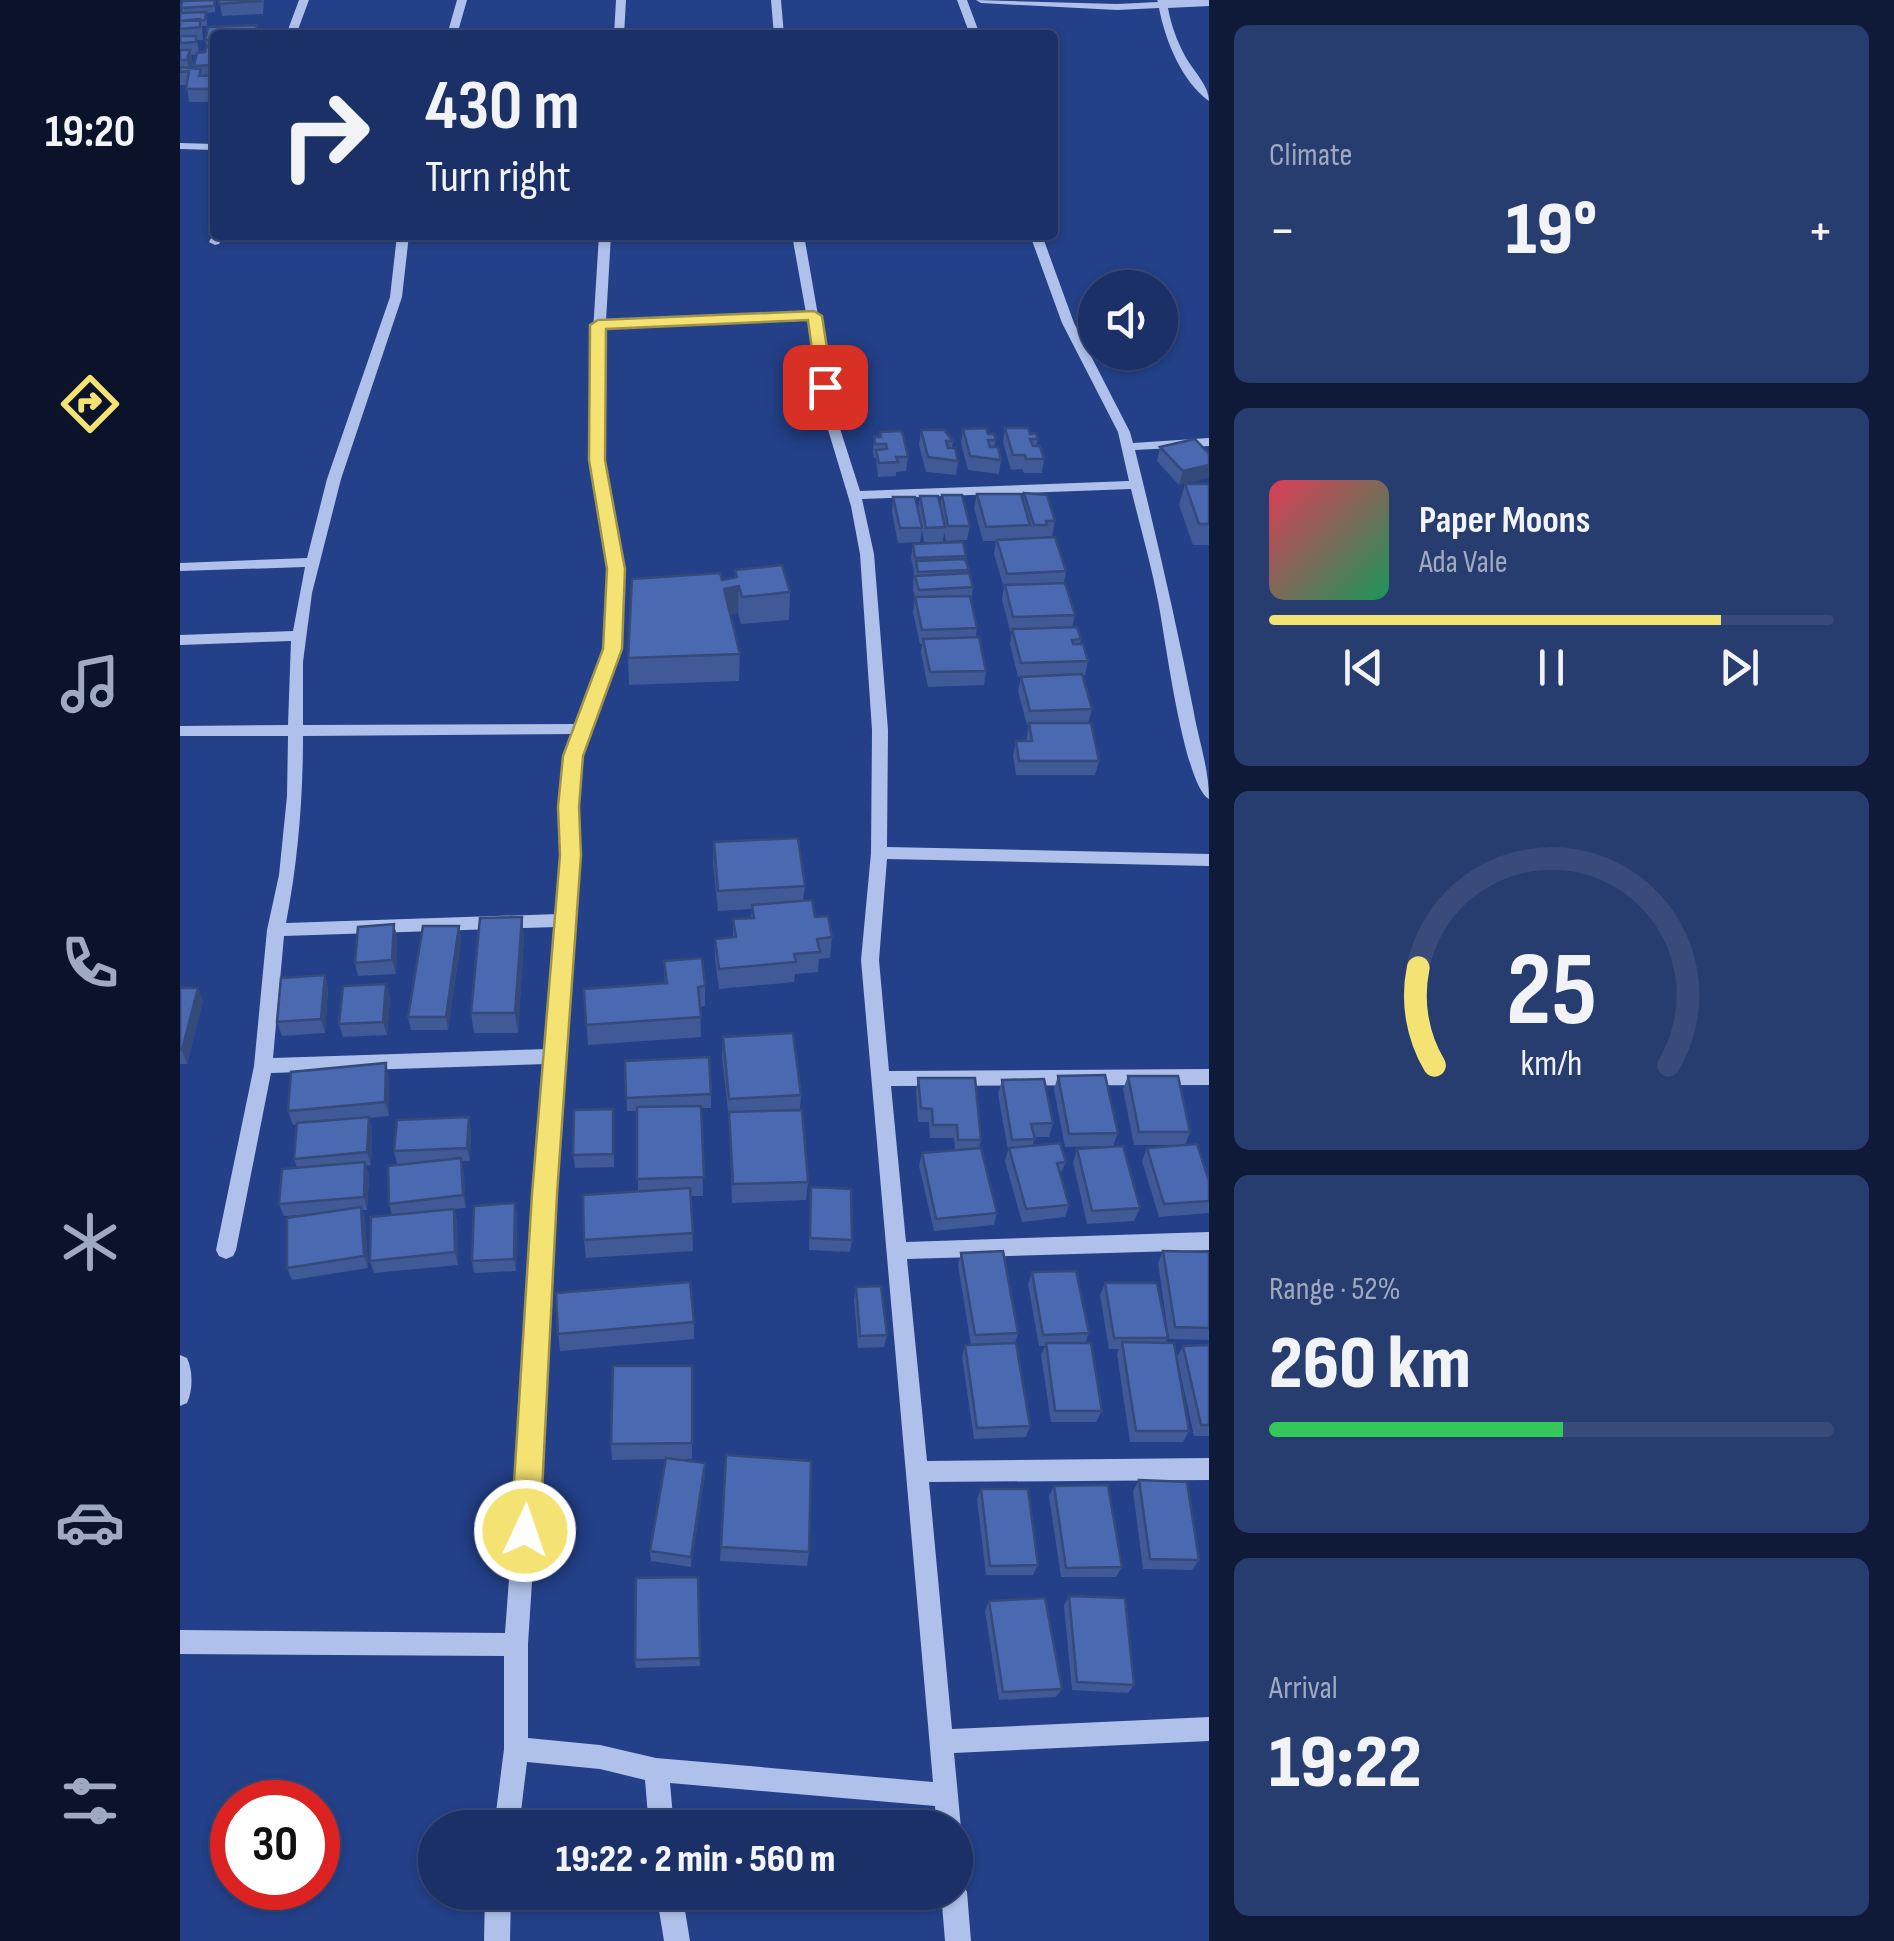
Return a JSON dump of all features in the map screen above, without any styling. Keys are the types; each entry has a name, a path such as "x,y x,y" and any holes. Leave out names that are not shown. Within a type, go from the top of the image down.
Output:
{"street":[{"path":"292,30 304,0"},
{"path":"453,30 462,0"},
{"path":"619,30 621,0"},
{"path":"776,0 778,30"},
{"path":"962,0 973,30"},
{"path":"981,0 1209,4"},
{"path":"1162,3 1165,23 1179,53 1209,98"},
{"path":"180,146 210,147"},
{"path":"226,1250 263,1066 276,930 287,875 300,636 334,478 396,297 402,240"},
{"path":"508,1810 516,1749 516,1644 570,855 568,807 580,729 606,674 613,649 616,569 597,460 598,325 605,240"},
{"path":"799,240 829,413 867,554 876,660 879,853 870,960 947,1810"},
{"path":"1038,240 1068,323 1128,447 1165,599 1191,740 1209,792"},
{"path":"598,325 814,316"},
{"path":"1128,447 1209,442"},
{"path":"854,495 1138,484"},
{"path":"180,566 313,562"},
{"path":"180,640 300,636"},
{"path":"180,731 580,729"},
{"path":"879,853 1209,860"},
{"path":"276,930 566,920"},
{"path":"263,1066 555,1056"},
{"path":"881,1079 1209,1077"},
{"path":"897,1251 1209,1241"},
{"path":"180,1365 180,1396"},
{"path":"916,1472 1209,1469"},
{"path":"180,1642 319,1641 411,1647 516,1644"},
{"path":"941,1742 1209,1729"},
{"path":"516,1749 600,1757 656,1770 946,1794"},
{"path":"656,1770 660,1810"},
{"path":"497,1941 498,1910"},
{"path":"673,1910 677,1941"},
{"path":"955,1910 958,1941"}],"building":[{"path":"215,0 214,6 181,8 182,1"},
{"path":"219,0 261,0 261,1 219,4"},
{"path":"206,12 205,20 180,21 180,13"},
{"path":"200,19 200,27 180,29 180,21"},
{"path":"257,25 256,30 210,30 210,40 205,40 208,27"},
{"path":"180,36 196,36 196,42 180,43"},
{"path":"210,47 210,65 194,66 197,53"},
{"path":"180,50 190,50 187,60 180,60"},
{"path":"180,67 201,69 199,76 210,75 210,89 186,89 189,71 180,72"},
{"path":"986,428 988,434 994,434 996,440 988,440 990,447 998,447 1001,460 970,456 963,429"},
{"path":"1005,428 1028,428 1030,434 1036,433 1038,439 1030,439 1033,446 1040,446 1044,459 1013,455"},
{"path":"921,430 944,430 953,441 946,441 948,448 955,448 958,461 928,457"},
{"path":"902,431 908,457 879,463 876,450 887,449 886,444 875,444 874,437 881,437 880,432"},
{"path":"1195,439 1209,454 1209,465 1183,471 1160,447"},
{"path":"1185,484 1209,484 1209,524 1199,524"},
{"path":"1024,493 1047,495 1055,521 1034,525"},
{"path":"977,494 1021,494 1030,525 986,527"},
{"path":"942,495 962,495 970,526 948,526"},
{"path":"920,496 938,496 945,527 926,528"},
{"path":"893,497 915,497 922,528 900,528"},
{"path":"1055,537 1066,571 1007,574 997,540"},
{"path":"963,542 966,556 915,558 913,544"},
{"path":"965,559 969,570 918,572 916,561"},
{"path":"782,565 790,592 742,597 739,586 724,589 740,654 628,658 632,579 720,573 722,580 737,577 735,570"},
{"path":"969,573 973,587 919,590 915,576"},
{"path":"1065,583 1075,615 1013,617 1005,585"},
{"path":"970,596 977,628 922,630 915,597"},
{"path":"1077,627 1081,639 1072,640 1073,644 1083,644 1088,661 1021,663 1012,629"},
{"path":"979,637 986,671 930,672 923,639"},
{"path":"1082,674 1092,709 1030,711 1021,677"},
{"path":"1029,723 1091,723 1099,761 1019,761 1016,741 1032,741"},
{"path":"798,838 805,886 718,891 714,842"},
{"path":"812,900 815,917 828,916 832,937 817,939 820,952 794,954 796,962 719,969 715,939 736,937 733,919 754,918 752,905"},
{"path":"522,917 515,1013 471,1013 480,918"},
{"path":"394,924 392,960 355,963 358,927"},
{"path":"423,926 459,926 446,1017 408,1017"},
{"path":"702,958 705,986 698,987 701,1017 586,1025 584,989 667,983 664,961"},
{"path":"325,975 321,1019 277,1022 281,978"},
{"path":"386,984 383,1022 339,1024 343,986"},
{"path":"180,988 198,988 182,1050 180,1050"},
{"path":"793,1033 801,1095 729,1099 723,1037"},
{"path":"709,1057 711,1094 626,1098 625,1061"},
{"path":"386,1063 385,1102 288,1111 291,1072"},
{"path":"1105,1075 1118,1133 1069,1134 1058,1076"},
{"path":"1128,1076 1178,1076 1190,1132 1139,1132"},
{"path":"918,1078 975,1078 981,1140 958,1140 957,1125 933,1125 932,1109 921,1108"},
{"path":"1044,1079 1053,1123 1031,1124 1035,1139 1012,1140 1002,1080"},
{"path":"701,1106 704,1177 637,1179 637,1107"},
{"path":"613,1109 613,1154 573,1155 574,1110"},
{"path":"802,1110 808,1182 733,1184 729,1112"},
{"path":"369,1117 367,1152 294,1159 297,1123"},
{"path":"469,1117 467,1148 394,1151 397,1120"},
{"path":"1060,1143 1066,1162 1057,1163 1069,1205 1026,1209 1009,1148"},
{"path":"1197,1144 1209,1181 1209,1201 1164,1204 1147,1148"},
{"path":"1123,1146 1140,1208 1092,1211 1077,1149"},
{"path":"981,1148 997,1213 936,1219 922,1153"},
{"path":"461,1158 463,1195 389,1204 388,1166"},
{"path":"365,1162 364,1197 279,1204 282,1169"},
{"path":"811,1187 851,1189 852,1240 810,1238"},
{"path":"690,1188 693,1233 584,1240 583,1195"},
{"path":"515,1203 514,1259 472,1261 474,1206"},
{"path":"361,1207 364,1256 287,1268 287,1218"},
{"path":"454,1209 455,1252 370,1261 371,1217"},
{"path":"1003,1251 1018,1333 975,1335 961,1253"},
{"path":"1163,1251 1209,1252 1209,1328 1175,1327"},
{"path":"1076,1271 1089,1333 1043,1335 1032,1272"},
{"path":"690,1282 694,1322 558,1334 556,1293"},
{"path":"1105,1283 1157,1283 1168,1338 1114,1338"},
{"path":"881,1286 887,1335 860,1336 856,1287"},
{"path":"1122,1342 1174,1343 1189,1431 1136,1431"},
{"path":"1016,1343 1030,1426 977,1428 965,1345"},
{"path":"1046,1343 1091,1343 1102,1411 1055,1411"},
{"path":"1209,1345 1209,1425 1201,1425 1183,1346"},
{"path":"613,1366 692,1366 692,1443 611,1444"},
{"path":"726,1455 811,1461 809,1552 721,1547"},
{"path":"666,1458 705,1463 691,1557 650,1551"},
{"path":"1139,1480 1187,1482 1199,1560 1150,1559"},
{"path":"1108,1485 1122,1567 1066,1568 1054,1486"},
{"path":"981,1489 1028,1489 1038,1565 990,1566"},
{"path":"698,1577 700,1658 635,1660 636,1578"},
{"path":"1069,1596 1125,1598 1134,1685 1077,1682"},
{"path":"1045,1598 1062,1689 1003,1692 989,1601"}],"route":[{"path":"525,1531 570,855 568,807 573,756 613,649 616,569 597,460 598,325 814,316 825,387"}]}
